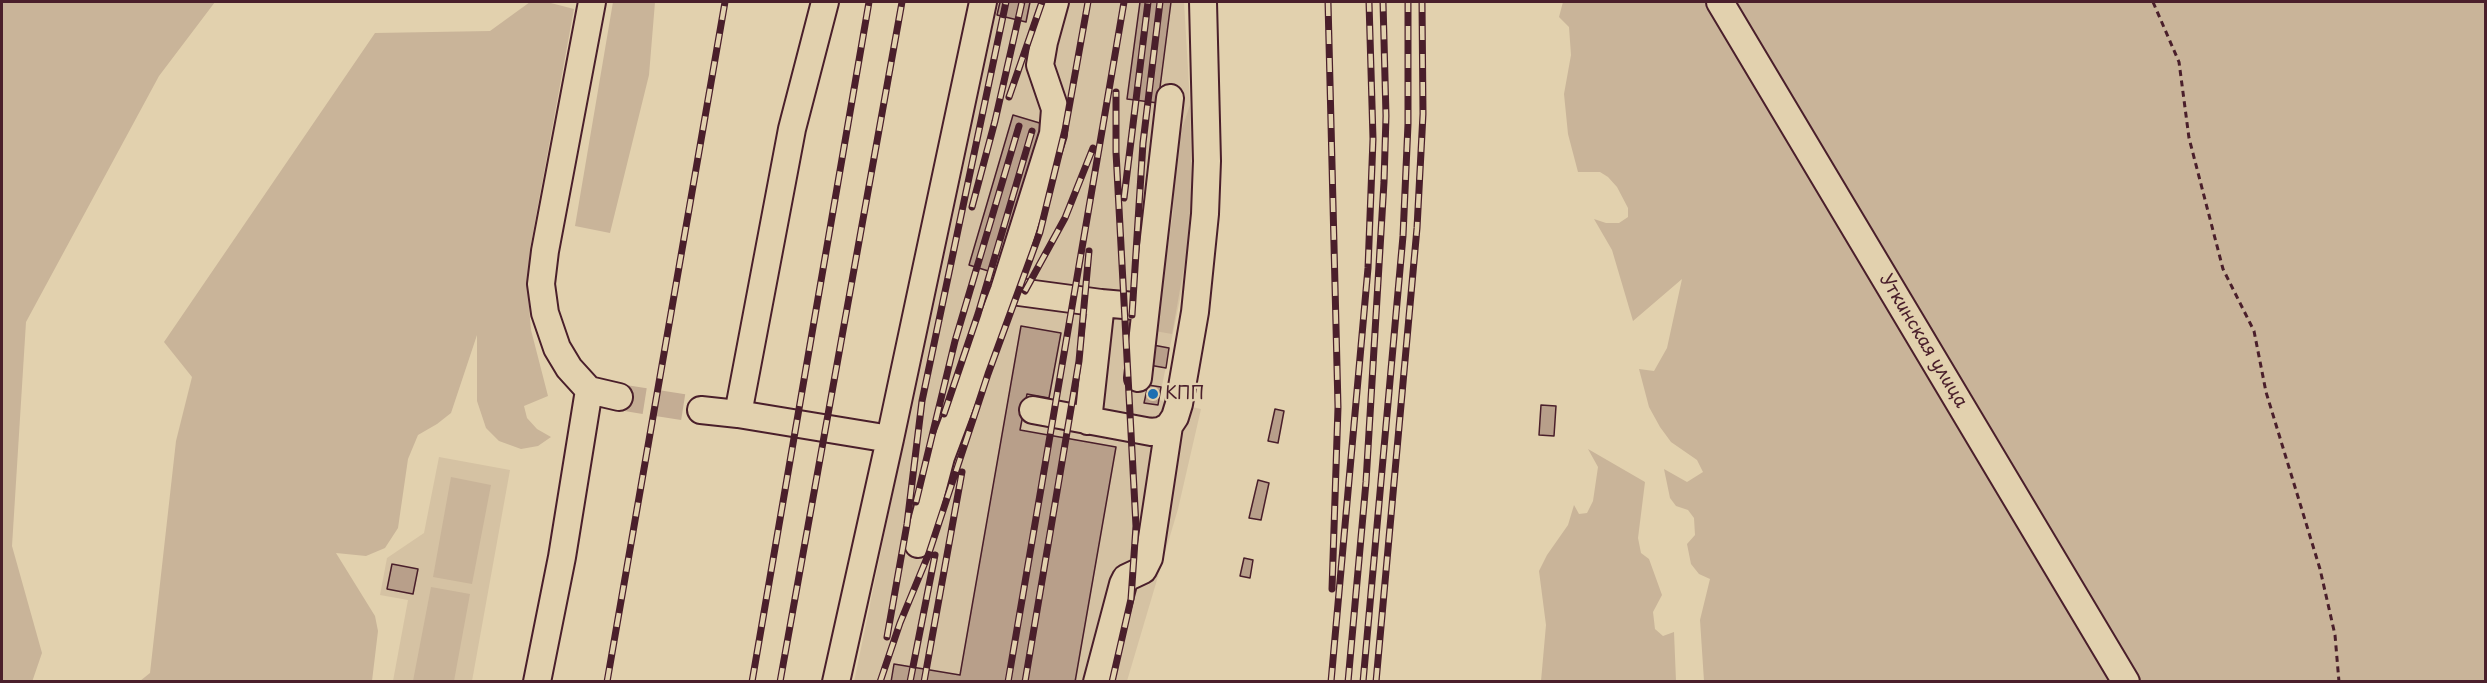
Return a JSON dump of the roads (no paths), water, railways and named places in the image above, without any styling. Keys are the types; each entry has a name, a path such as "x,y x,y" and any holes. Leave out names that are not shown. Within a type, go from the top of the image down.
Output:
{"street":[{"path":"592,2 545,251 541,284 546,313 557,348 568,368 589,390 619,398"},
{"path":"738,414 792,129 825,2"},
{"path":"836,681 983,2"},
{"path":"918,544 940,457 1004,290 1055,122 1054,109 1040,65 1055,2"},
{"path":"1097,681 1123,584 1126,578 1143,570 1149,558 1169,426 1179,404 1196,312 1207,160 1203,2"},
{"name":"Уткинская улица","path":"1720,2 2126,681"},
{"path":"1138,378 1170,98"},
{"path":"1004,290 1146,307"},
{"path":"1088,421 1101,303"},
{"path":"537,681 562,557 589,390"},
{"path":"701,410 738,414 890,440"},
{"path":"1032,410 1151,432 1160,431 1169,426"}],"tunnel":[{"path":"619,397 701,410"}],"railway":[{"path":"607,682 725,2"},
{"path":"752,682 869,2"},
{"path":"780,682 902,2"},
{"path":"887,637 907,524 922,401 1006,2"},
{"path":"972,207 995,121 1022,2"},
{"path":"1009,97 1042,2"},
{"path":"880,682 900,623 929,553 988,374 1040,232 1065,130 1088,2"},
{"path":"1008,682 1124,2"},
{"path":"1124,198 1148,2"},
{"path":"1132,315 1143,143 1160,2"},
{"path":"1328,2 1338,407 1332,589"},
{"path":"1331,682 1368,268 1373,139 1369,2"},
{"path":"1348,682 1366,482 1384,182 1386,116 1383,2"},
{"path":"1363,682 1403,236 1408,124 1408,2"},
{"path":"1376,682 1417,228 1423,114 1422,2"},
{"path":"1112,682 1131,599 1136,526 1116,152 1116,92"},
{"path":"916,502 955,341 1019,126"},
{"path":"944,414 978,314 1032,131"},
{"path":"1025,291 1065,218 1093,148"},
{"path":"1025,682 1079,361 1089,251"},
{"path":"924,682 962,472"},
{"path":"910,682 935,555"}],"place":[{"name":"КПП","path":"1153,394"}]}
